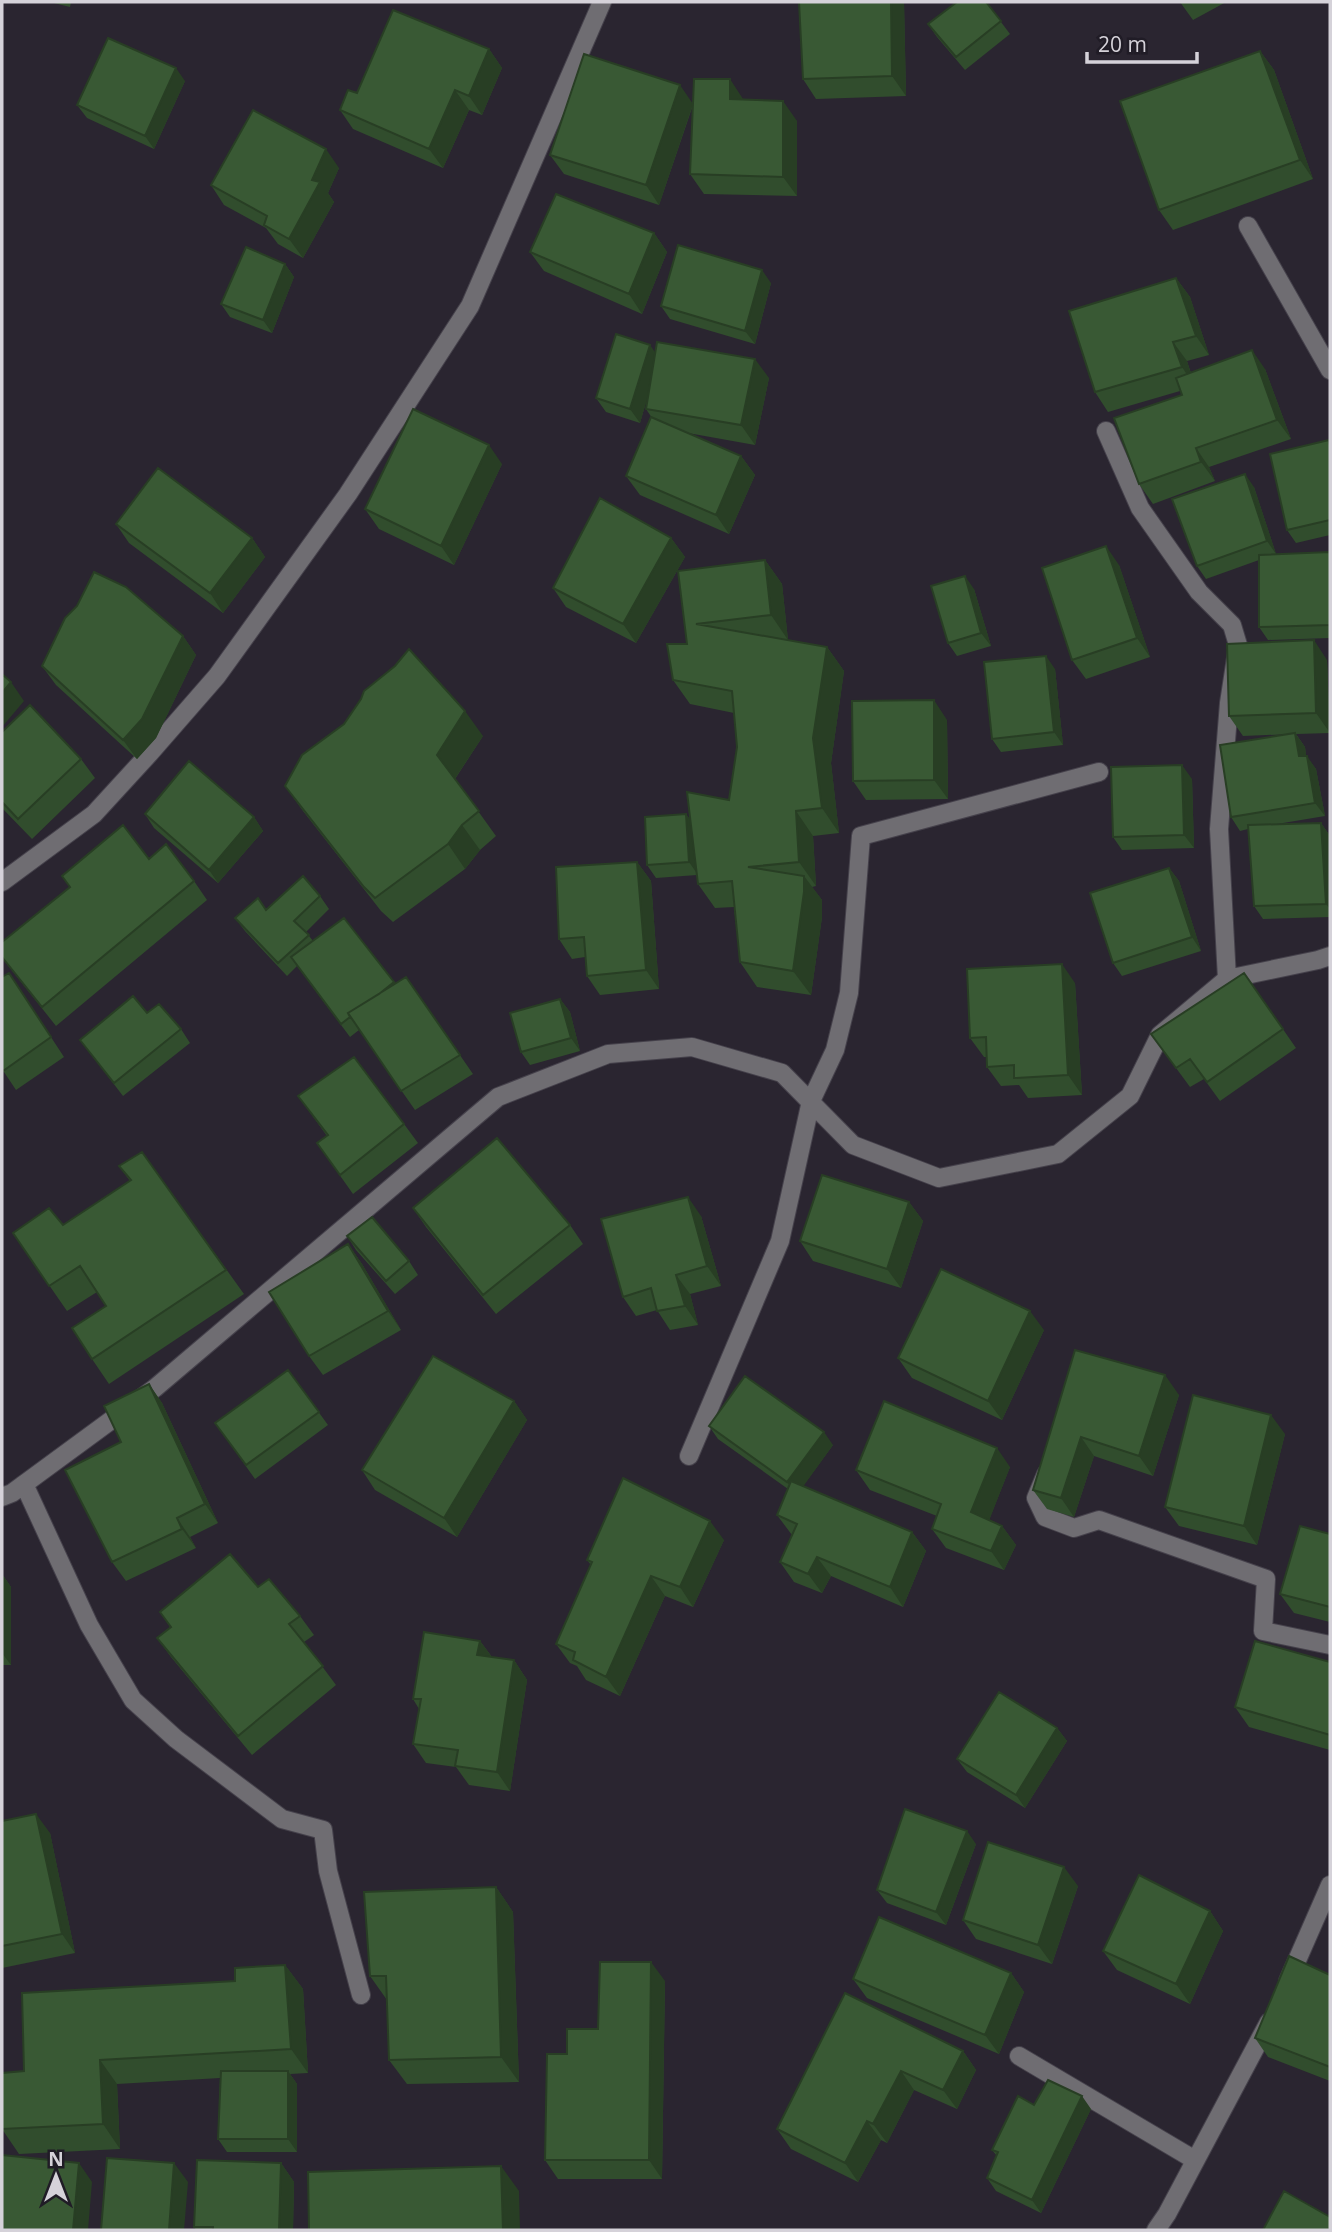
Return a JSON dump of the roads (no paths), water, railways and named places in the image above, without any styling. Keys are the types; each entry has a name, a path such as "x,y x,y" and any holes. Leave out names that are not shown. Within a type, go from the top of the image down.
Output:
{"street":[{"path":"2,882 94,814 149,754 217,676 348,494 470,306 602,2"},
{"path":"1248,226 1330,369"},
{"path":"1106,431 1140,508 1199,592 1233,625 1238,645 1229,703 1219,829 1227,979"},
{"path":"689,1456 780,1241 811,1101 835,1050 849,993 862,836 1099,772"},
{"path":"2,1497 12,1493 155,1388 498,1097 608,1054 692,1047 782,1073 853,1145 939,1178 1058,1154 1130,1096 1160,1035 1227,979 1330,956"},
{"path":"1056,1454 1036,1498 1045,1517 1074,1528 1099,1520 1266,1579 1263,1631 1330,1645"},
{"path":"24,1483 89,1625 133,1700 176,1739 282,1819 323,1830 328,1871 361,1995"},
{"path":"1156,2230 1277,2006 1330,1885"},
{"path":"1020,2056 1195,2160"}]}
